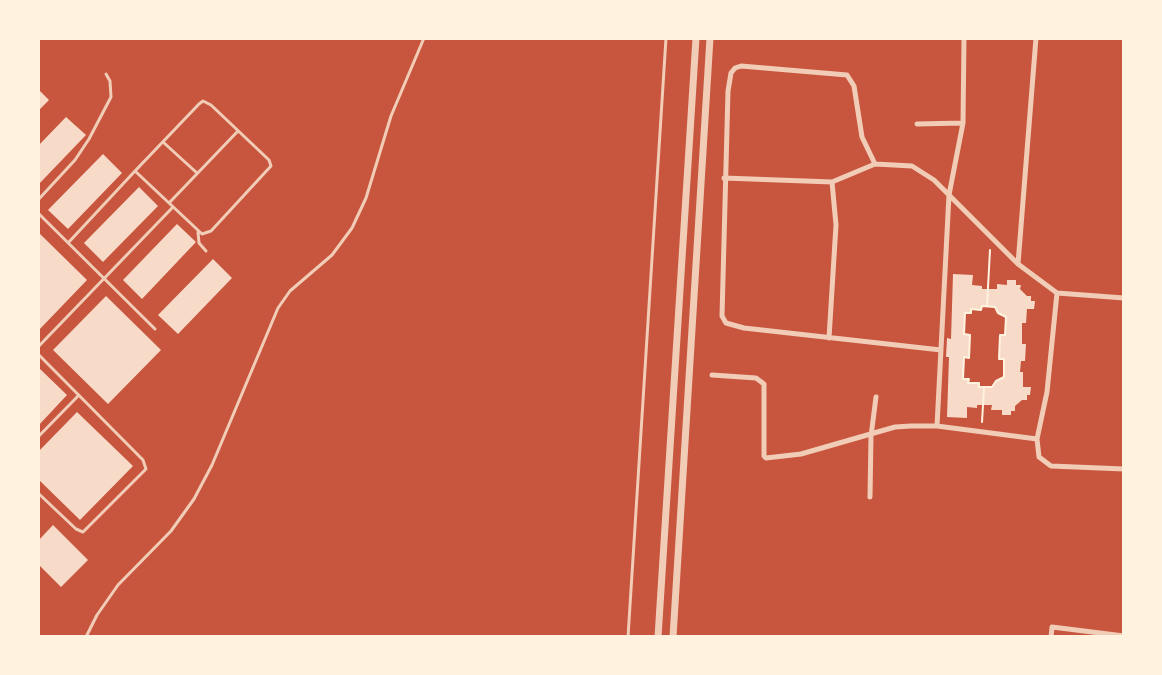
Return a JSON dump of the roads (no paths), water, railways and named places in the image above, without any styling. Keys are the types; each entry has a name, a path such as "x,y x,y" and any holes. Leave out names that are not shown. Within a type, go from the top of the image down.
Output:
{"street":[{"path":"658,637 696,38"},
{"path":"673,637 710,38"},
{"path":"937,426 949,195 963,123 964,38"},
{"path":"1018,264 1036,38"},
{"path":"875,164 862,137 854,86 847,75 741,66 731,73 724,178 722,316 726,323 744,328 941,350"},
{"path":"917,124 963,123"},
{"path":"724,178 832,182 875,164 912,166 934,180 1018,264 1057,293 1124,298"},
{"path":"829,338 836,225 832,182"},
{"path":"1057,293 1047,392 1037,439 1039,457 1051,466 1124,469"},
{"path":"712,375 756,378 764,384 766,458 801,454 895,427 937,426 1037,439"},
{"path":"870,497 871,436 876,397"},
{"path":"1051,637 1052,627 1082,634 1124,636"}],"lane":[{"path":"86,637 118,585 171,531 194,499 212,465 278,308 290,291 332,255 352,228 366,198 391,116 424,38"},
{"path":"628,637 666,38"},
{"path":"38,200 75,160 89,139 111,97 110,81 106,74"},
{"path":"68,243 135,171 203,101 208,102 269,160 270,169 207,233 198,232 135,171"},
{"path":"168,203 238,131"},
{"path":"163,142 197,173"},
{"path":"38,347 173,207"},
{"path":"38,213 155,329"},
{"path":"198,232 199,243 206,251"},
{"path":"38,354 143,460 146,469 83,532 38,493"},
{"path":"38,437 79,395"}]}
